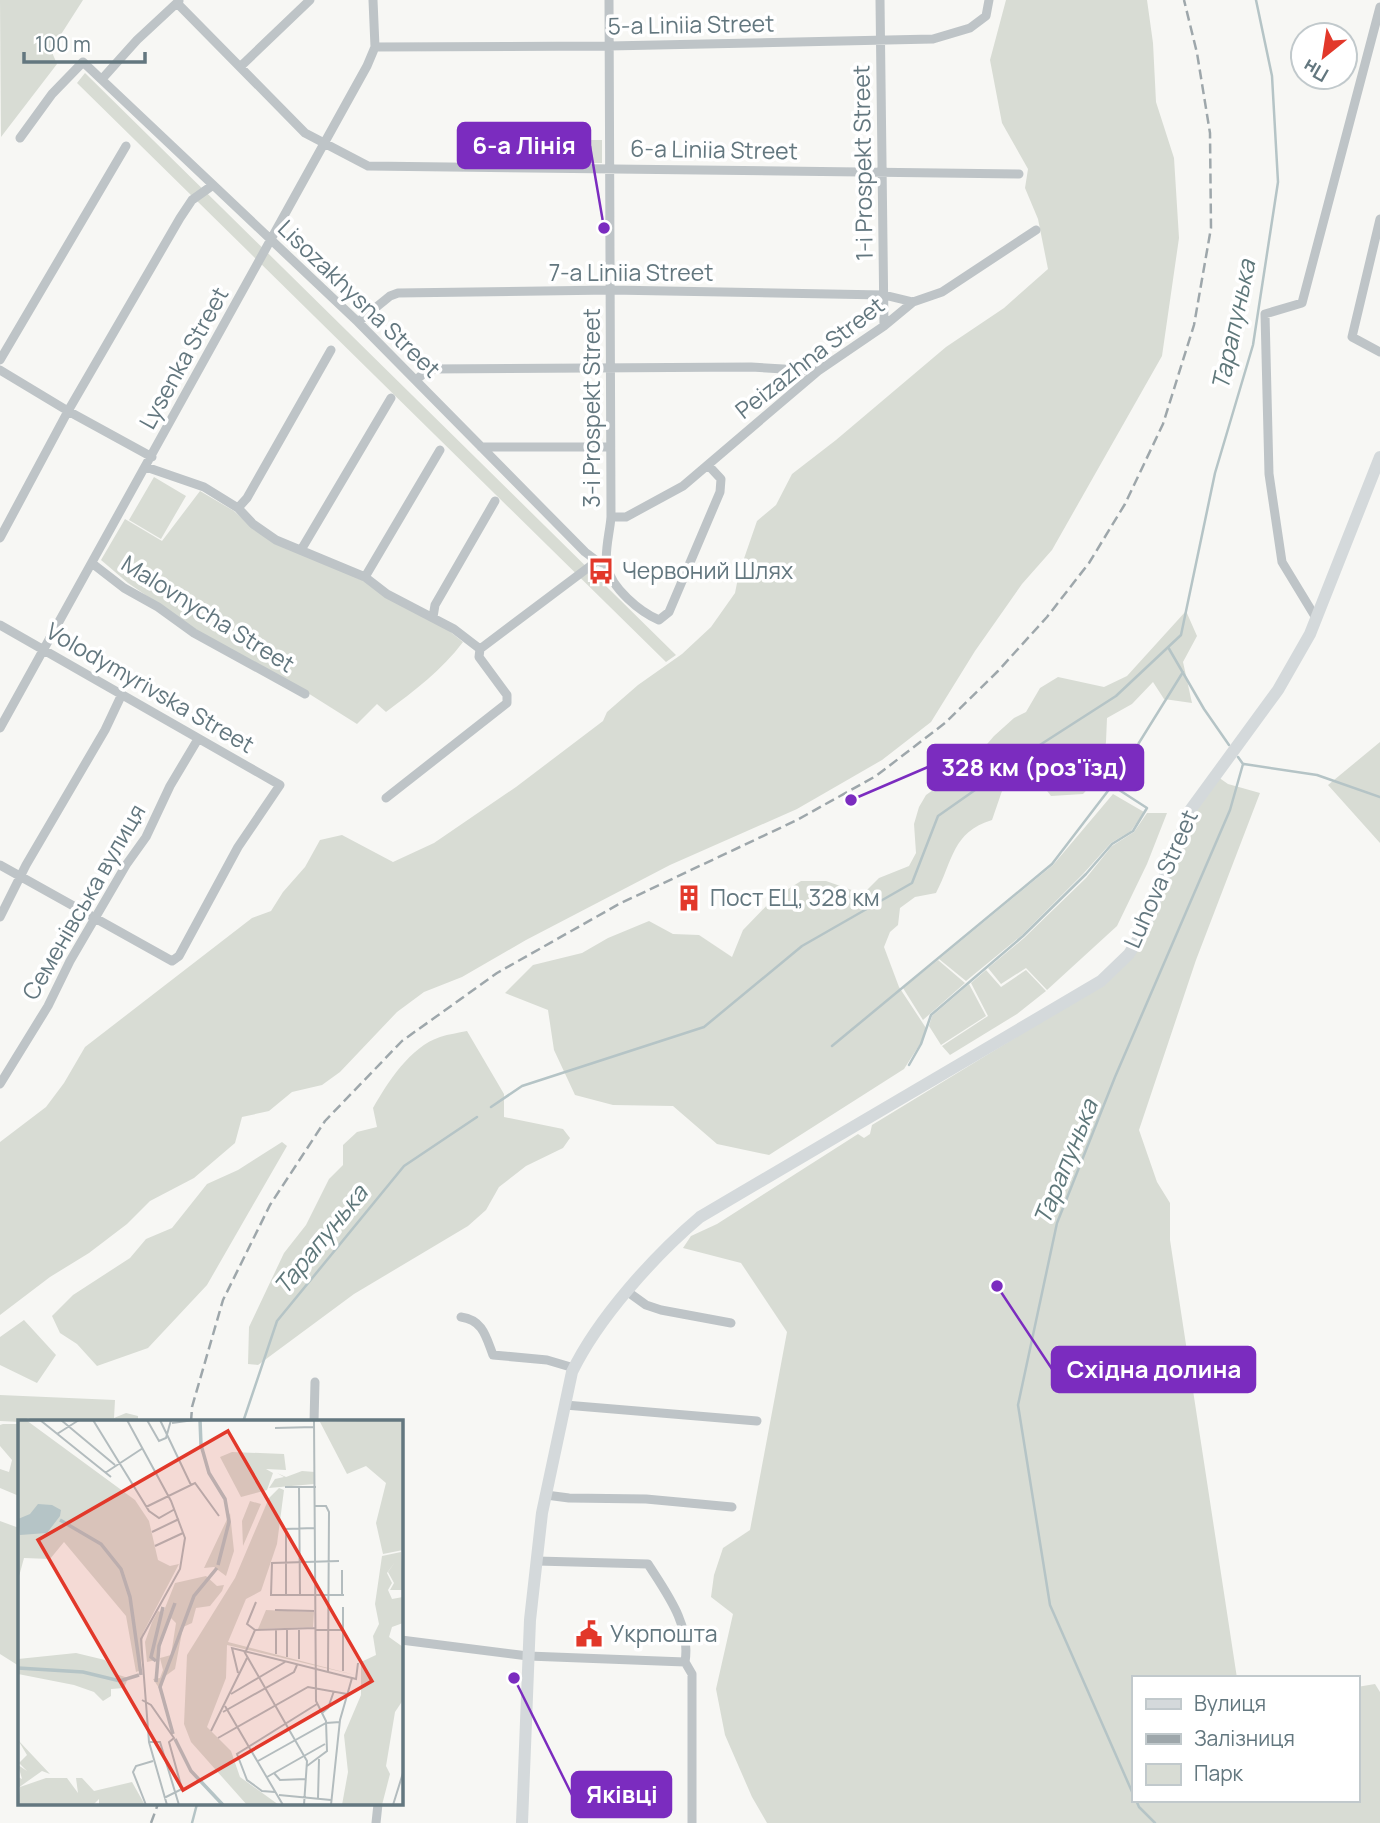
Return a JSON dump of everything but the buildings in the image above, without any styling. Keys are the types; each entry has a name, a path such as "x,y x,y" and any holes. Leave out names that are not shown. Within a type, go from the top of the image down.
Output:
{"street":[{"path":"240,67 310,0"},
{"name":"Lysenka Street","path":"0,728 367,66 375,47 373,0"},
{"name":"3-i Prospekt Street","path":"602,563 611,517 609,0"},
{"name":"1-i Prospekt Street","path":"880,0 884,326"},
{"name":"5-a Liniia Street","path":"375,47 609,46 933,39 970,28 986,16 989,0"},
{"path":"102,79 137,40 178,1"},
{"name":"6-a Liniia Street","path":"178,1 305,134 368,166 1019,174"},
{"path":"1316,618 1282,562 1269,474 1265,314 1302,303 1380,7"},
{"name":"Lisozakhysna Street","path":"20,138 52,94 83,62 358,322 585,552 602,563 611,578 648,615 659,620 669,612 720,492 721,480 708,466"},
{"path":"0,360 126,146"},
{"path":"0,538 68,411 180,218 192,200 213,185"},
{"path":"1380,219 1352,337 1380,352"},
{"name":"Peizazhna Street","path":"611,517 626,517 684,486 818,371 914,302 942,292 1036,230"},
{"name":"7-a Liniia Street","path":"358,322 390,296 398,293 611,290 884,295 914,302"},
{"path":"238,508 247,498 331,350"},
{"path":"416,380 429,369 751,367 818,371"},
{"path":"0,370 152,457"},
{"path":"301,550 391,398"},
{"path":"481,447 609,447"},
{"path":"365,577 440,450"},
{"name":"Luhova Street","path":"522,1823 528,1656 537,1562 546,1495 565,1405 574,1368 582,1352 669,1243 700,1217 1101,981 1129,954 1143,931 1191,809 1278,690 1316,618 1380,457"},
{"path":"146,467 204,487 238,508 262,531 365,577 387,594 454,629 480,653 508,695 507,703 386,799"},
{"path":"433,617 435,605 495,501"},
{"path":"480,653 602,563"},
{"name":"Malovnycha Street","path":"93,564 124,588 158,607 194,633 305,694"},
{"name":"Volodymyrivska Street","path":"0,625 280,785 238,847 179,956 172,961 95,920"},
{"path":"0,917 20,877 105,730 122,694"},
{"name":"Семенівська вулиця","path":"0,1084 48,1006 70,961 126,865 146,837 170,786 198,739"},
{"path":"0,865 95,920"},
{"path":"628,1292 646,1305 661,1310 731,1323"},
{"path":"461,1317 472,1319 482,1328 493,1355 547,1360 574,1368"},
{"path":"314,1420 315,1382"},
{"path":"565,1405 757,1421"},
{"path":"546,1495 646,1499 732,1507"},
{"path":"537,1562 648,1564 678,1613 687,1651 685,1662 692,1674 692,1823"},
{"path":"402,1640 528,1656 685,1662"}],"green space":[{"path":"0,0 83,0 51,50 57,64 1,137"},
{"path":"1006,0 1147,0 1153,43 1156,102 1174,158 1179,238 1162,356 1052,550 1022,584 975,651 931,722 882,760 797,809 670,865 526,940 462,977 424,992 397,1012 340,1072 322,1085 292,1092 269,1111 242,1117 235,1143 194,1178 150,1201 127,1224 89,1253 50,1277 0,1315 0,1142 46,1107 85,1047 252,918 271,911 283,892 305,867 320,840 342,835 393,862 434,843 516,787 603,721 607,712 638,685 682,654 711,627 735,593 757,521 776,505 792,474 946,347 1004,308 1048,269 1038,219 1025,188 1028,169 1002,123 990,60"},
{"path":"85,73 676,655 666,662 77,83"},
{"path":"570,140 602,140 602,163 571,163"},
{"path":"154,477 186,496 161,539 129,520"},
{"path":"200,491 234,511 256,531 364,581 443,626 463,642 437,671 407,696 386,712 377,704 357,724 303,690 201,633 128,583 101,560 125,519 162,541"},
{"path":"1186,611 1197,636 1183,662 1192,703 1164,699 1153,682 1132,704 1107,718 1106,742 1099,777 1083,794 1051,796 1037,778 1017,774 1002,791 992,820 979,825 961,840 936,893 915,897 900,908 898,925 890,932 884,947 899,987 926,1028 920,1044 904,1069 769,1155 717,1144 673,1106 613,1105 575,1095 554,1050 548,1010 505,993 533,965 582,953 608,938 649,921 673,934 699,935 732,957 743,930 774,898 801,881 826,881 863,894 879,878 909,866 916,853 914,824 926,795 969,765 994,736 1014,718 1026,712 1040,688 1058,677 1104,687 1127,676"},
{"path":"1380,742 1380,843 1328,785"},
{"path":"1218,777 1228,784 1260,793 1196,960 1139,1130 1157,1182 1170,1203 1170,1240 1237,1676 1132,1676 1132,1802 1359,1802 1359,1687 1375,1684 1380,1692 1380,1823 767,1823 752,1797 725,1735 716,1689 733,1614 711,1597 714,1575 723,1548 750,1530 787,1332 741,1263 683,1248 691,1236 717,1224 858,1134 864,1138 870,1134 872,1125 1103,984 1132,956 1195,809"},
{"path":"1113,794 1144,812 1131,831 1111,843 1022,935 966,981 939,959 1053,865"},
{"path":"1147,813 1167,813 1147,864 1117,926 1047,990 1026,968 1001,984 988,968 1024,938 1086,878 1112,846 1134,832"},
{"path":"938,960 965,983 923,1020 903,988"},
{"path":"986,970 1001,987 1026,970 1046,991 1017,1014 950,1055 942,1046 988,1016 971,983"},
{"path":"969,984 986,1016 941,1045 929,1026 932,1016"},
{"path":"467,1031 504,1094 504,1117 563,1129 570,1138 563,1148 526,1166 499,1187 486,1210 468,1226 354,1294 258,1365 248,1364 249,1327 284,1253 306,1225 329,1179 343,1165 343,1145 357,1132 377,1127 373,1108 410,1057 429,1042"},
{"path":"282,1142 287,1146 207,1285 148,1348 97,1366 77,1344 60,1333 52,1316 73,1295 130,1258 146,1239 172,1228 207,1184 238,1170"},
{"path":"24,1320 56,1355 37,1383 0,1365 0,1337"},
{"path":"0,1395 115,1400 114,1418 126,1413 138,1416 138,1420 28,1418 18,1422 0,1421"},
{"path":"18,1424 18,1496 0,1488 0,1469 9,1472 12,1460 0,1446 0,1425"},
{"path":"0,1521 18,1528 18,1665 0,1654"}],"waterway":[{"name":"Тарапунька","path":"491,1107 522,1086 704,1027 802,946 912,883 938,816 1032,750 1116,696 1181,635 1215,473 1253,345 1278,182 1272,76 1256,0"},
{"name":"Тарапунька","path":"1168,647 1204,709 1229,745"},
{"path":"832,1046 1052,864 1114,783 1183,672"},
{"name":"Тарапунька","path":"1132,1792 1050,1605 1018,1405 1057,1223 1115,1077 1230,810 1243,764 1238,757"},
{"path":"1244,764 1317,775 1380,797"},
{"path":"909,1065 921,1044 931,1015 1023,936 1086,874 1112,844 1133,831 1147,808 1113,786"},
{"name":"Тарапунька","path":"244,1420 277,1321 404,1166 477,1117"},
{"name":"Тарапунька","path":"1137,1802 1155,1823"},
{"name":"Тарапунька","path":"192,1823 196,1806"}],"railway":[{"path":"191,1420 192,1407 223,1300 270,1205 325,1121 402,1041 497,973 619,904 797,820 876,776 945,723 998,671 1047,617 1089,563 1125,504 1163,424 1194,325 1211,228 1210,133 1197,53 1184,0"},
{"path":"151,1823 157,1806"}],"place":[{"name":"6-а Лінія","path":"604,228"},
{"name":"Червоний Шлях","path":"601,571"},
{"name":"328 км (роз'їзд)","path":"851,800"},
{"name":"Пост ЕЦ, 328 км","path":"689,898"},
{"name":"Східна долина","path":"997,1286"},
{"name":"Укрпошта","path":"589,1634"},
{"name":"Яківці","path":"514,1678"}]}
